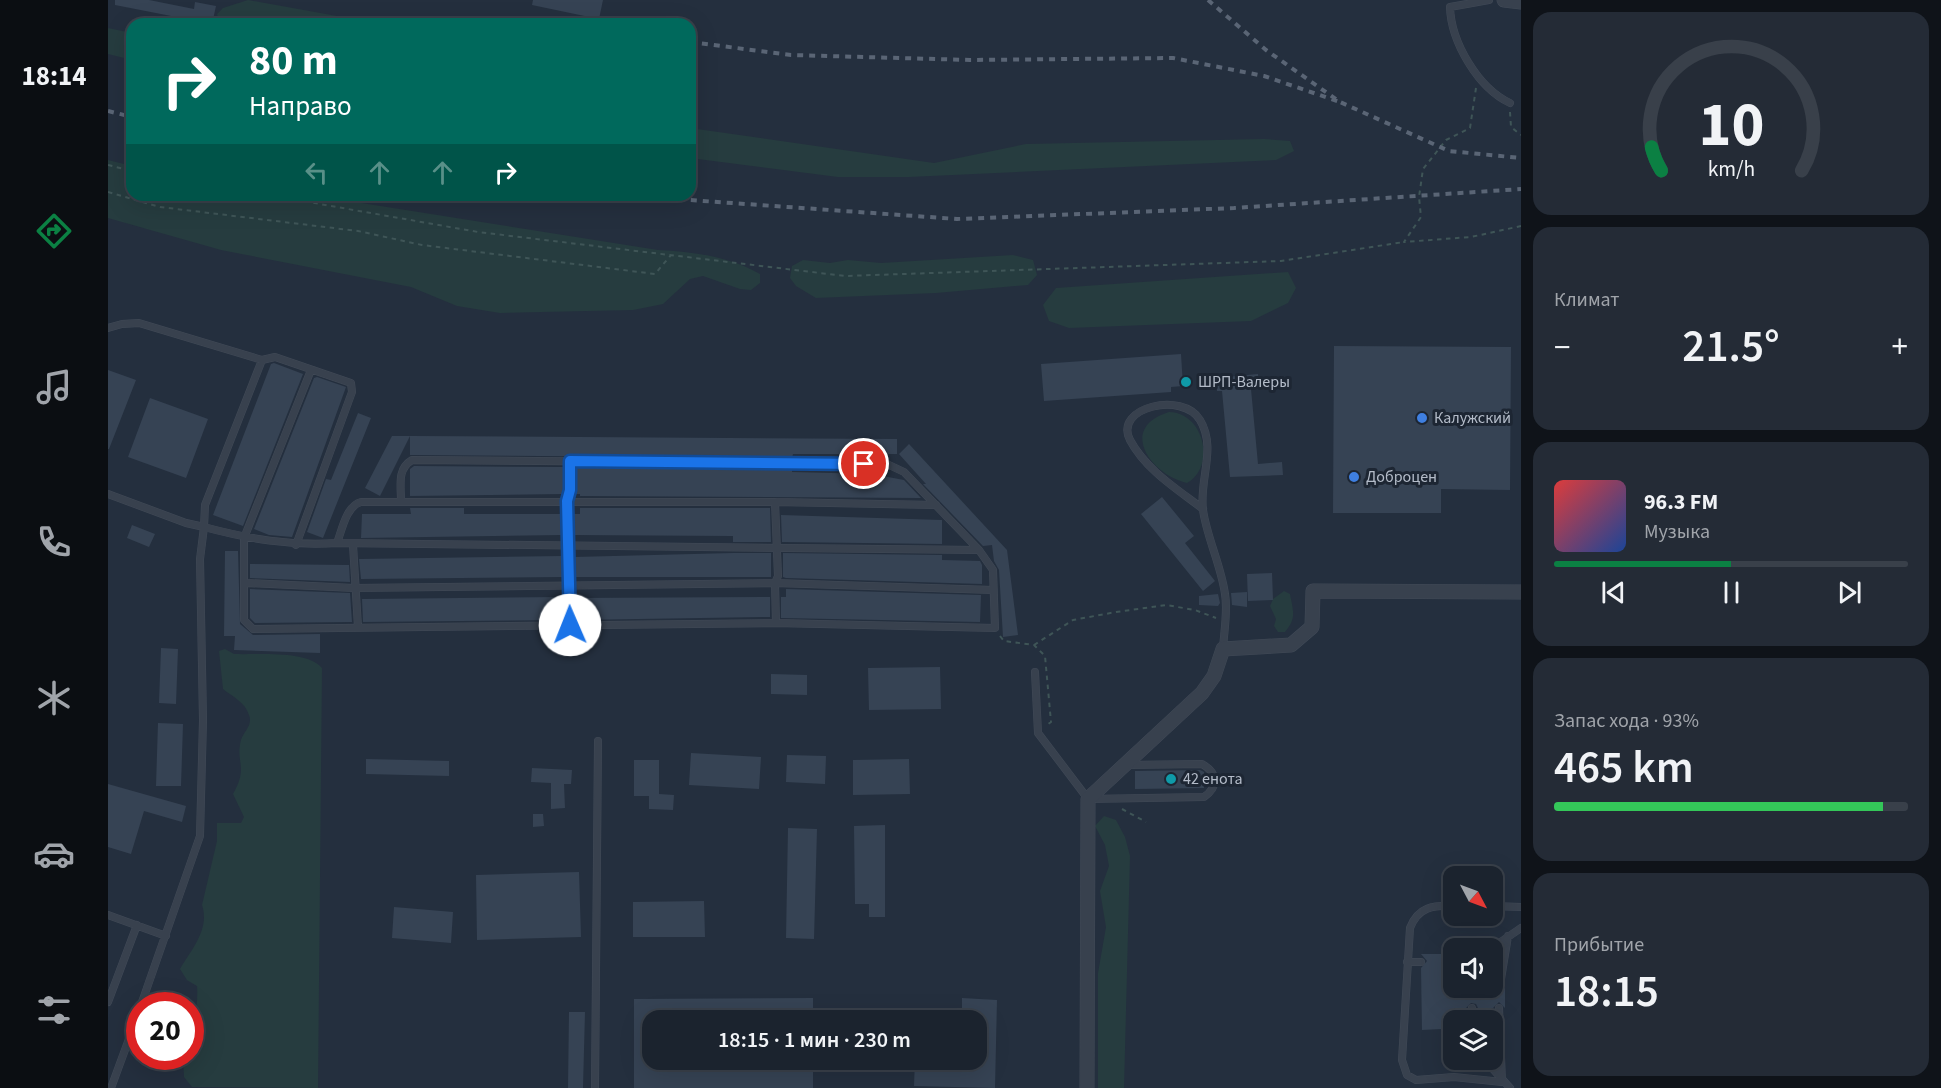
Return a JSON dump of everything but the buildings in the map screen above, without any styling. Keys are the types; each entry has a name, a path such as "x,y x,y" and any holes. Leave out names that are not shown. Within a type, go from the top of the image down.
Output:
{"street":[{"path":"1504,0 1521,2"},
{"path":"1087,1088 1088,799 1202,693 1214,676 1223,649 1291,645 1312,627 1313,591 1521,592"}],"lane":[{"path":"1489,0 1450,7 1451,24 1468,60 1478,74 1495,96 1510,103"},
{"path":"108,328 140,323 262,360 275,357 351,382 352,392 296,545"},
{"path":"145,992 200,836 203,720 200,559 205,505 262,360"},
{"path":"311,370 244,538 246,583 244,620 253,629 776,623 995,628 991,564 904,472 887,464 412,460 401,472 401,501"},
{"path":"1203,508 1153,470 1129,438 1130,421 1140,410 1173,403 1190,409 1199,418 1208,439 1203,508 1226,595 1223,649"},
{"path":"570,461 570,490 567,501 570,625"},
{"path":"108,494 204,527 244,538 296,545 337,543 353,545 777,546 979,550"},
{"path":"337,543 354,504 401,501 936,505"},
{"path":"775,502 778,576 775,583 776,623"},
{"path":"353,545 358,627"},
{"path":"246,583 354,588 775,583 993,590"},
{"path":"1035,672 1038,733 1088,799 1204,797 1215,785 1216,777 1211,769 1202,764 1124,765"},
{"path":"595,1088 598,741"},
{"path":"1443,905 1423,909 1414,916 1410,928 1402,1060 1407,1075 1416,1080 1454,1077 1502,1082"},
{"path":"1503,906 1521,907"},
{"path":"108,915 166,936"},
{"path":"108,1002 137,925"},
{"path":"1503,940 1521,928"},
{"path":"1503,967 1508,936"},
{"path":"1407,962 1421,962"},
{"path":"1499,1008 1502,1082"},
{"path":"111,1088 126,1046"},
{"path":"1493,1070 1510,1088"}],"path":[{"path":"1404,242 1421,217 1419,197 1423,170 1446,140 1470,128 1478,74"},
{"path":"1510,103 1511,127 1521,135"},
{"path":"108,165 126,170"},
{"path":"108,192 126,197"},
{"path":"139,201 160,207 358,231 422,245 655,274 671,255"},
{"path":"303,201 478,232 845,276 1281,261 1404,242 1471,237 1521,226"},
{"path":"1034,645 1073,620 1166,605 1195,610 1224,621"},
{"path":"1109,798 1128,814 1146,822"}],"green space":[{"path":"248,0 348,18 218,18 217,14 223,8"},
{"path":"108,28 126,32 126,58 108,54"},
{"path":"696,129 934,163 1026,144 1264,139 1290,141 1294,151 1276,160 909,177 838,177 696,159"},
{"path":"108,160 126,164 126,201 349,201 658,250 710,256 736,263 760,274 760,283 751,290 740,289 703,276 690,279 663,304 633,310 500,313 457,306 411,287 221,250 108,218"},
{"path":"1013,255 1033,260 1037,275 1028,285 936,293 816,298 796,286 790,278 792,266 803,260 830,263 848,260 881,263"},
{"path":"1288,272 1296,288 1288,303 1251,321 1069,328 1049,321 1043,305 1056,288"},
{"path":"1169,412 1191,421 1202,442 1204,454 1201,465 1196,475 1187,483 1162,471 1145,450 1142,439 1145,429 1153,419"},
{"path":"1284,591 1290,594 1293,618 1285,632 1278,632 1274,626 1276,619 1270,606 1273,599"},
{"path":"225,649 234,654 294,656 315,662 322,668 318,1088 192,1087 184,1077 184,1070 204,1070 204,992 197,992 197,986 187,980 180,969 202,931 204,914 202,905 217,841 217,823 241,823 244,817 233,794 241,771 239,754 241,740 250,719 242,703 223,689 219,651"},
{"path":"1104,816 1116,820 1125,837 1130,856 1124,1088 1098,1088 1098,973 1106,927 1100,891 1109,866 1105,845 1095,826"}],"railway":[{"path":"1208,0 1266,50 1340,102 1449,151 1521,158"},
{"path":"696,43 791,55 970,60 1173,58 1264,76 1340,102"},
{"path":"108,111 126,116"},
{"path":"696,200 957,219 1234,208 1521,189"}],"place":[{"name":"ШРП-Валеры","path":"1186,382"},
{"name":"Калужский","path":"1422,418"},
{"name":"Доброцен","path":"1354,477"},
{"name":"42 енота","path":"1171,779"}],"route":[{"path":"570,625 567,545 570,461 864,464"}]}
